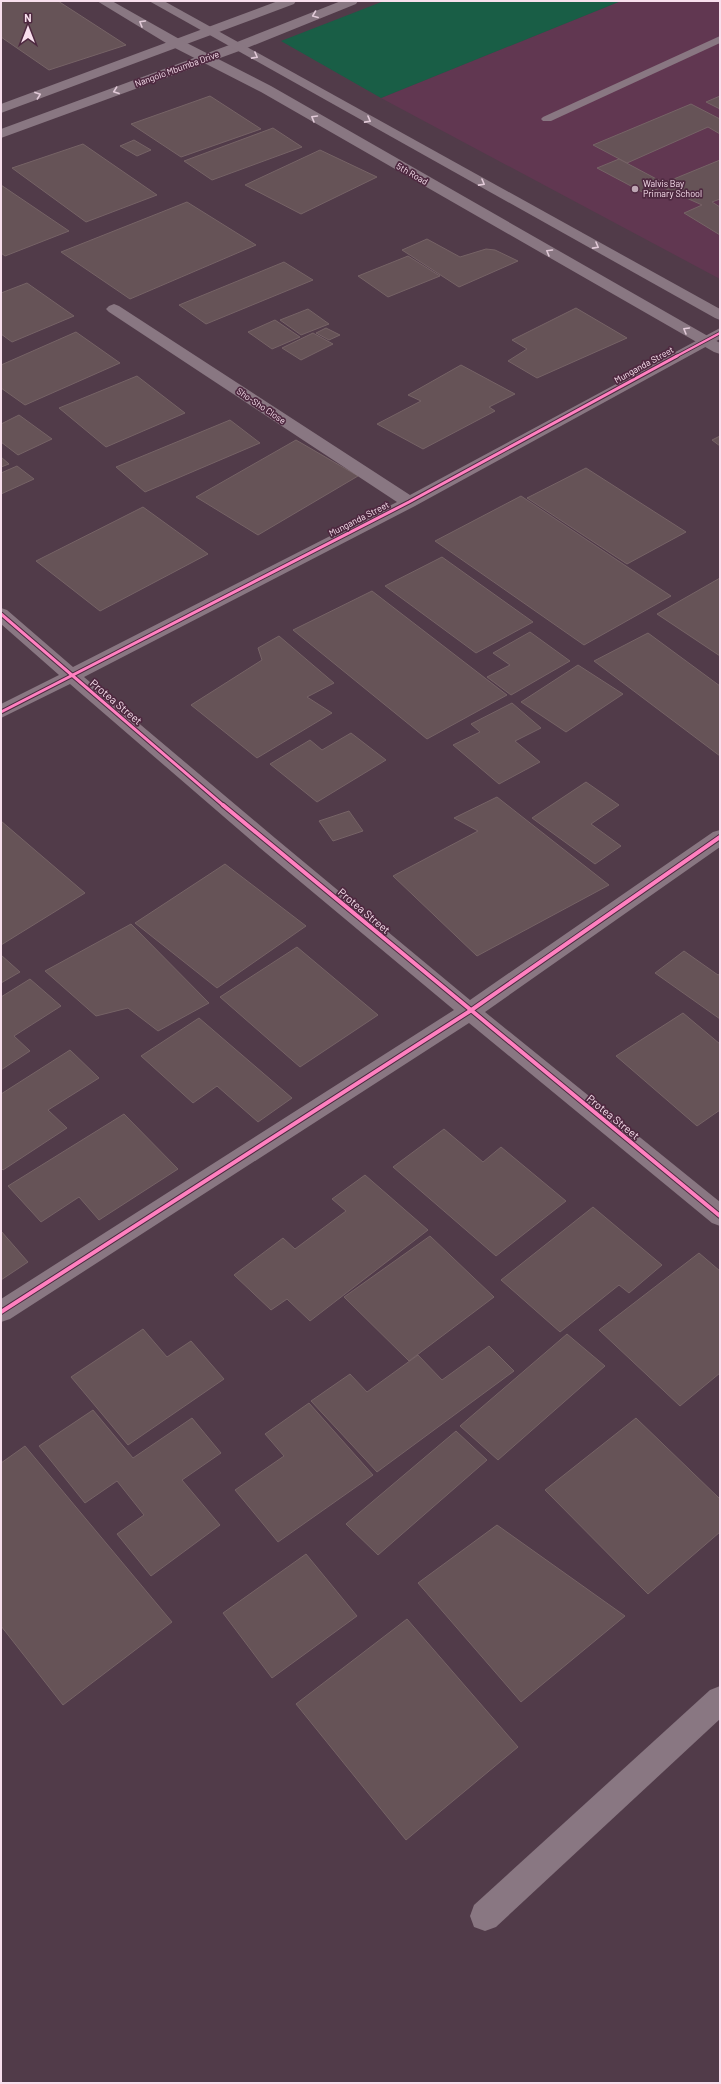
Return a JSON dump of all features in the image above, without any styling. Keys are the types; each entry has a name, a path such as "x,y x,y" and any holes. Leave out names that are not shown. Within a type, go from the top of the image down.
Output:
{"street":[{"name":"5th Road","path":"103,1 176,43 266,89 720,349"},
{"path":"155,1 720,315"},
{"path":"1,109 290,1"},
{"name":"Nangolo Mbumba Drive","path":"1,134 237,47 352,1"},
{"name":"Sho-Sho Close","path":"114,309 409,502"},
{"name":"Munganda Street","path":"1,712 72,677 409,502 720,332"},
{"name":"Protea Street","path":"1,614 72,677 470,1012 720,1216"},
{"path":"1,1312 470,1012 720,837"},
{"path":"486,1916 720,1700"}],"lane":[{"path":"547,119 720,39"}],"shaded area":[{"name":"Walvis Bay Primary School","path":"621,1 720,1 720,279 381,98"}],"green space":[{"path":"384,1 621,1 381,98 281,41"}],"building":[{"path":"1,1 58,1 126,45 49,70 1,37"},
{"path":"210,96 261,129 181,157 131,124"},
{"path":"720,96 720,109 706,102"},
{"path":"691,104 720,119 720,134 708,127 627,163 593,145"},
{"path":"273,128 302,147 212,180 184,161"},
{"path":"134,140 151,150 137,156 120,146"},
{"path":"83,144 157,195 86,222 12,168"},
{"path":"320,150 377,177 301,214 245,185"},
{"path":"619,159 664,183 720,160 720,199 712,202 720,207 720,235 684,213 702,205 662,187 646,194 597,168"},
{"path":"1,185 69,231 5,256 1,253"},
{"path":"187,202 256,245 130,299 61,252"},
{"path":"427,239 460,257 486,249 495,250 518,261 459,287 402,250"},
{"path":"408,256 440,276 388,297 358,276"},
{"path":"284,262 313,280 206,324 179,305"},
{"path":"27,283 74,316 12,342 1,334 1,293"},
{"path":"576,308 627,338 537,378 508,361 527,349 512,340"},
{"path":"308,309 329,324 301,335 280,320"},
{"path":"275,320 300,337 272,349 248,332"},
{"path":"326,328 340,335 329,340 316,333"},
{"path":"76,332 120,363 25,405 1,388 1,365"},
{"path":"313,333 333,344 301,360 282,348"},
{"path":"461,365 515,394 489,407 495,411 423,449 377,424 421,401 408,395"},
{"path":"137,376 185,413 106,447 59,408"},
{"path":"19,415 52,439 18,455 1,442 1,424"},
{"path":"230,420 260,443 145,492 116,467"},
{"path":"720,436 720,446 712,440"},
{"path":"296,440 358,476 258,535 196,497"},
{"path":"1,457 9,464 1,467"},
{"path":"17,466 34,479 1,494 1,473"},
{"path":"586,468 686,532 627,564 527,498"},
{"path":"521,496 671,596 584,645 435,541"},
{"path":"143,507 208,554 100,611 36,561"},
{"path":"442,557 533,622 476,653 385,586"},
{"path":"720,578 720,656 657,614"},
{"path":"372,591 507,695 427,739 293,630"},
{"path":"530,632 570,661 511,695 487,677 510,665 493,653"},
{"path":"648,633 720,686 720,756 594,661"},
{"path":"279,636 334,683 307,697 332,713 257,758 191,705 262,660 258,648"},
{"path":"578,665 623,694 566,732 521,702"},
{"path":"512,703 541,728 515,741 540,762 499,784 453,745 480,732 471,724"},
{"path":"351,733 386,760 317,802 270,764 310,740 322,750"},
{"path":"586,782 619,805 591,824 621,846 595,864 532,818"},
{"path":"497,797 609,885 477,956 393,876 478,831 454,818"},
{"path":"349,811 363,831 333,841 319,821"},
{"path":"1,821 85,893 1,945"},
{"path":"225,864 306,926 217,988 135,923"},
{"path":"131,924 209,1003 158,1031 128,1008 96,1016 45,971"},
{"path":"297,947 378,1015 300,1067 220,997"},
{"path":"684,951 718,975 720,974 720,1019 655,973"},
{"path":"1,955 20,972 1,983"},
{"path":"30,979 61,1006 14,1036 30,1051 1,1070 1,997"},
{"path":"683,1013 720,1044 720,1110 697,1126 616,1056"},
{"path":"199,1018 292,1098 258,1122 217,1086 193,1103 141,1056"},
{"path":"70,1050 99,1078 48,1110 67,1128 3,1170 1,1168 1,1094"},
{"path":"124,1114 178,1169 99,1220 79,1197 41,1222 8,1186"},
{"path":"444,1129 483,1162 501,1147 566,1201 496,1256 393,1167"},
{"path":"365,1175 428,1230 310,1321 287,1299 271,1310 234,1275 283,1238 295,1249 346,1211 332,1199"},
{"path":"593,1207 662,1265 629,1293 619,1285 560,1332 501,1280"},
{"path":"1,1231 28,1262 1,1280"},
{"path":"430,1236 494,1297 409,1361 344,1297"},
{"path":"699,1253 720,1271 720,1373 680,1406 599,1330"},
{"path":"143,1329 167,1357 191,1341 224,1379 128,1445 71,1377"},
{"path":"567,1334 605,1366 498,1460 460,1426"},
{"path":"489,1346 514,1371 377,1472 311,1401 350,1374 367,1392 418,1355 442,1380"},
{"path":"309,1403 373,1475 278,1542 235,1490 284,1456 265,1434"},
{"path":"93,1410 133,1458 192,1418 221,1453 182,1480 220,1525 151,1576 117,1534 144,1515 117,1481 85,1503 39,1446"},
{"path":"636,1418 720,1499 720,1532 648,1594 545,1490"},
{"path":"456,1431 487,1460 378,1555 346,1524"},
{"path":"25,1446 172,1622 63,1705 1,1626 1,1463"},
{"path":"497,1525 625,1616 521,1702 418,1583"},
{"path":"306,1554 357,1616 272,1678 223,1613"},
{"path":"407,1619 518,1747 406,1840 296,1704"}],"cycle path":[{"path":"1,712 409,502 720,333"},
{"path":"1,614 178,768 448,993 720,1216"},
{"path":"1,1312 470,1011 720,837"}],"place":[{"name":"Walvis Bay Primary School","path":"635,189"}]}
